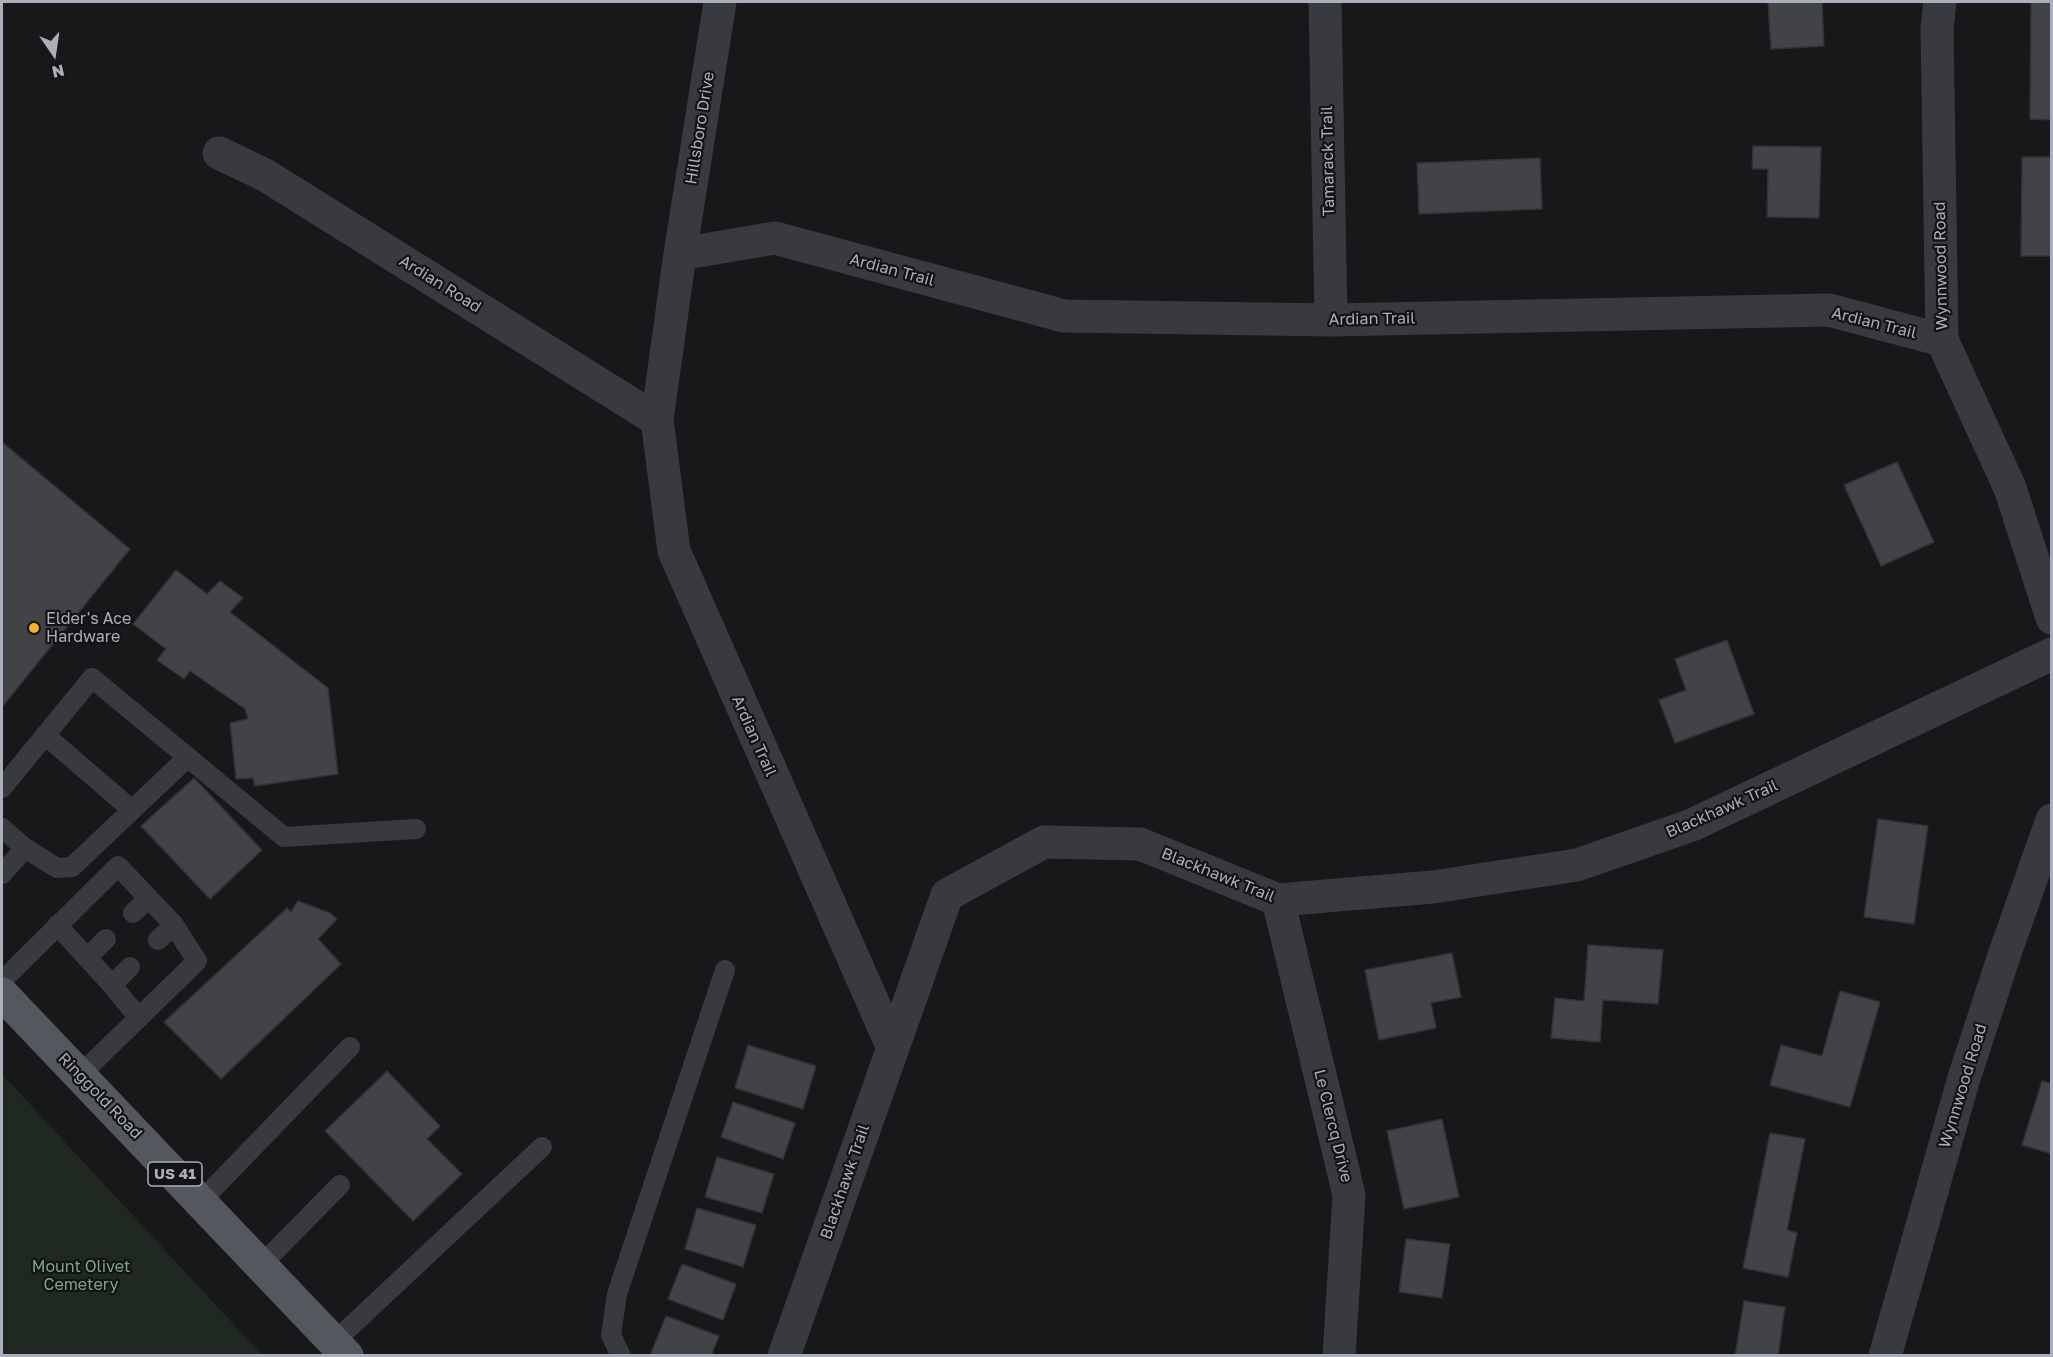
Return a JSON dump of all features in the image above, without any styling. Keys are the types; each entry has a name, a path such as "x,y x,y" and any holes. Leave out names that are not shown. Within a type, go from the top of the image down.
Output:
{"main road":[{"name":"Ringgold Road","path":"2,994 341,1349"}],"street":[{"name":"Hillsboro Drive","path":"680,254 720,2"},
{"name":"Tamarack Trail","path":"1325,2 1331,320"},
{"name":"Wynnwood Road","path":"1940,2 1937,28 1942,340 2010,488 2052,618"},
{"name":"Ardian Road","path":"219,153 265,175 657,420"},
{"name":"Ardian Trail","path":"893,1047 674,551 657,420 680,254 775,238 1064,316 1331,320 1829,310 1942,340"},
{"name":"Blackhawk Trail","path":"784,1356 947,896 1044,842 1140,844 1278,900 1433,887 1577,865 1692,825 2052,654"},
{"name":"Wynnwood Road","path":"1885,1356 1964,1078 2052,820"},
{"name":"Le Clercq Drive","path":"1278,900 1349,1195 1339,1356"}],"lane":[{"path":"2,788 92,678 284,837 416,830"},
{"path":"45,735 132,810"},
{"path":"2,828 25,848 57,868 72,867 188,757"},
{"path":"2,874 25,848"},
{"path":"2,981 118,866 174,925 198,961 80,1074"},
{"path":"133,913 149,898"},
{"path":"57,925 139,1018"},
{"path":"158,940 174,925"},
{"path":"87,958 106,939"},
{"path":"112,985 130,967"},
{"path":"621,1356 611,1335 617,1294 725,970"},
{"path":"200,1202 350,1047"},
{"path":"341,1349 542,1147"},
{"path":"261,1265 340,1185"}],"green space":[{"name":"Mount Olivet Cemetery","path":"2,1074 262,1355 2,1355"}],"building":[{"path":"1768,2 1822,2 1824,46 1771,49"},
{"path":"2031,2 2052,3 2052,120 2030,119"},
{"path":"1753,146 1821,147 1819,218 1767,217 1768,169 1752,169"},
{"path":"2022,157 2052,157 2052,256 2021,256"},
{"path":"1540,158 1542,209 1419,214 1417,163"},
{"name":"Elder's Ace Hardware","path":"2,442 130,549 2,707"},
{"path":"1897,462 1934,542 1881,566 1844,485"},
{"path":"176,570 207,594 220,581 243,598 230,612 328,688 338,774 255,786 253,778 236,779 230,723 248,719 245,709 190,671 184,679 157,660 166,649 133,624"},
{"path":"1727,640 1754,714 1675,743 1659,700 1686,690 1675,659"},
{"path":"194,778 262,850 210,899 141,826"},
{"path":"1878,819 1928,826 1914,924 1864,917"},
{"path":"298,901 330,913 337,919 318,939 341,964 221,1079 164,1022 287,908 291,912"},
{"path":"1588,945 1663,950 1658,1004 1603,1000 1600,1042 1551,1038 1555,998 1584,1001"},
{"path":"1452,953 1461,997 1431,1003 1436,1028 1379,1040 1365,970"},
{"path":"1840,991 1880,1002 1850,1107 1770,1085 1781,1045 1822,1056"},
{"path":"748,1045 816,1066 803,1109 735,1088"},
{"path":"387,1071 440,1126 427,1139 462,1174 413,1221 325,1131"},
{"path":"2042,1081 2052,1084 2052,1154 2022,1145"},
{"path":"733,1102 795,1123 783,1159 721,1137"},
{"path":"1442,1119 1459,1197 1404,1209 1387,1131"},
{"path":"1770,1133 1805,1139 1787,1230 1797,1233 1788,1277 1743,1268"},
{"path":"717,1157 774,1174 762,1213 705,1197"},
{"path":"697,1208 756,1225 743,1267 685,1249"},
{"path":"1406,1239 1450,1244 1442,1298 1399,1292"},
{"path":"682,1264 736,1284 723,1320 668,1299"},
{"path":"1744,1301 1785,1307 1778,1356 1735,1356"},
{"path":"666,1316 719,1336 711,1356 650,1356"}],"place":[{"name":"Elder's Ace Hardware","path":"34,628"}]}
